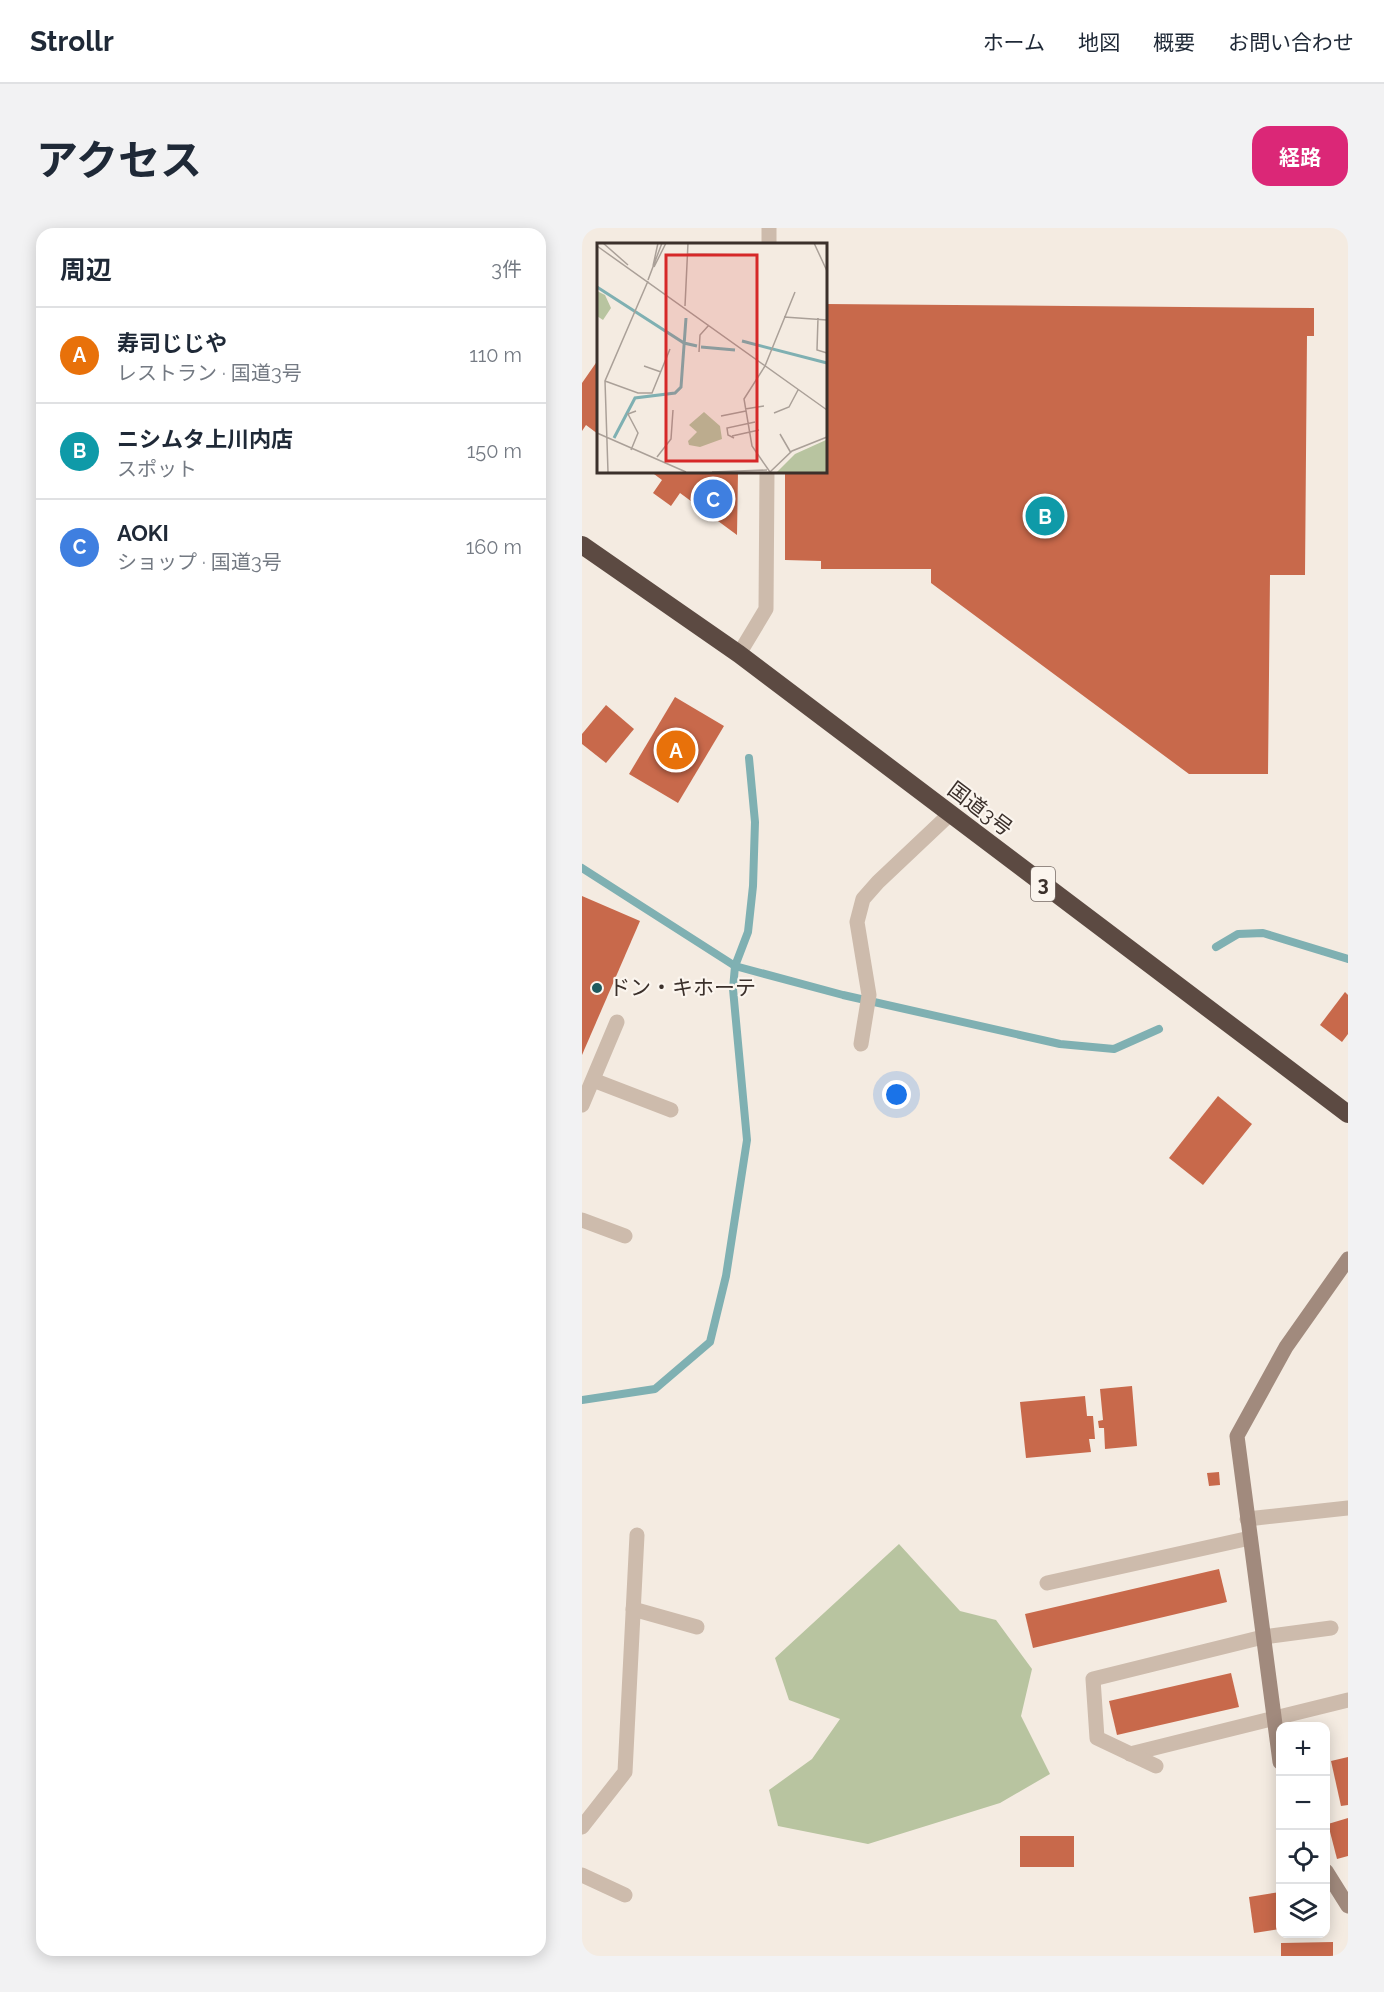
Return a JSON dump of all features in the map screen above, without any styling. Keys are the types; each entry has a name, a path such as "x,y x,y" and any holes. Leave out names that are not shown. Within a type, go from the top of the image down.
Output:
{"highway":[{"name":"国道3号","path":"582,545 738,654 1348,1114"}],"street":[{"path":"738,654 766,609 767,472"},
{"path":"861,1044 868,1001 857,922 863,899 950,814"},
{"path":"582,1105 617,1022"},
{"path":"593,1080 671,1110"},
{"path":"582,1220 625,1236"},
{"path":"1276,1726 1237,1436 1286,1347 1348,1259"},
{"path":"1247,1519 1348,1508"},
{"path":"582,1827 625,1772 637,1535"},
{"path":"1047,1583 1250,1538"},
{"path":"633,1609 697,1627"},
{"path":"1155,1766 1097,1738 1093,1679 1263,1637 1331,1629"},
{"path":"1130,1754 1348,1700"},
{"path":"582,1875 625,1894"},
{"path":"1330,1877 1348,1906"}],"green space":[{"path":"899,1544 960,1611 996,1620 1032,1669 1021,1716 1050,1774 1000,1803 868,1844 778,1826 769,1790 812,1759 840,1719 789,1700 775,1658"}],"building":[{"path":"826,304 1314,308 1314,336 1307,336 1305,575 1270,575 1268,774 1189,774 931,583 931,569 821,569 821,561 785,560 785,472 826,472"},
{"path":"597,361 597,433 586,425 582,431 582,383"},
{"path":"651,472 738,472 737,535 680,493 671,506 653,493 662,480"},
{"path":"675,697 724,726 678,803 629,774"},
{"path":"606,705 634,729 606,763 582,744 582,734"},
{"name":"ドン・キホーテ","path":"582,896 640,921 582,1055"},
{"path":"1345,992 1348,995 1348,1034 1342,1042 1320,1025"},
{"path":"1218,1096 1252,1124 1203,1185 1169,1158"},
{"path":"1132,1386 1137,1446 1105,1449 1104,1428 1099,1428 1098,1421 1103,1420 1100,1389"},
{"path":"1085,1396 1087,1416 1093,1416 1095,1439 1089,1439 1091,1452 1026,1458 1020,1402"},
{"path":"1219,1472 1220,1485 1209,1486 1207,1473"},
{"path":"1219,1569 1227,1602 1033,1648 1025,1614"},
{"path":"1231,1673 1239,1707 1117,1735 1109,1701"},
{"path":"1348,1757 1348,1805 1341,1806 1331,1761"},
{"path":"1348,1818 1348,1856 1337,1859 1330,1823"},
{"path":"1020,1836 1074,1836 1074,1867 1020,1867"},
{"path":"1276,1893 1276,1930 1254,1933 1249,1897"},
{"path":"1333,1942 1333,1956 1281,1956 1281,1943"}],"waterway":[{"path":"582,1400 655,1389 710,1342 726,1276 747,1140 733,989 735,966 748,932 753,886 755,822 749,758"},
{"path":"582,868 735,966 843,995 1060,1044 1114,1049 1159,1029"},
{"path":"1216,947 1238,934 1263,933 1348,959"}],"place":[{"name":"AOKI","path":"713,499"},
{"name":"ニシムタ上川内店","path":"1045,516"},
{"name":"寿司じじや","path":"676,750"},
{"name":"ドン・キホーテ","path":"597,988"}]}
